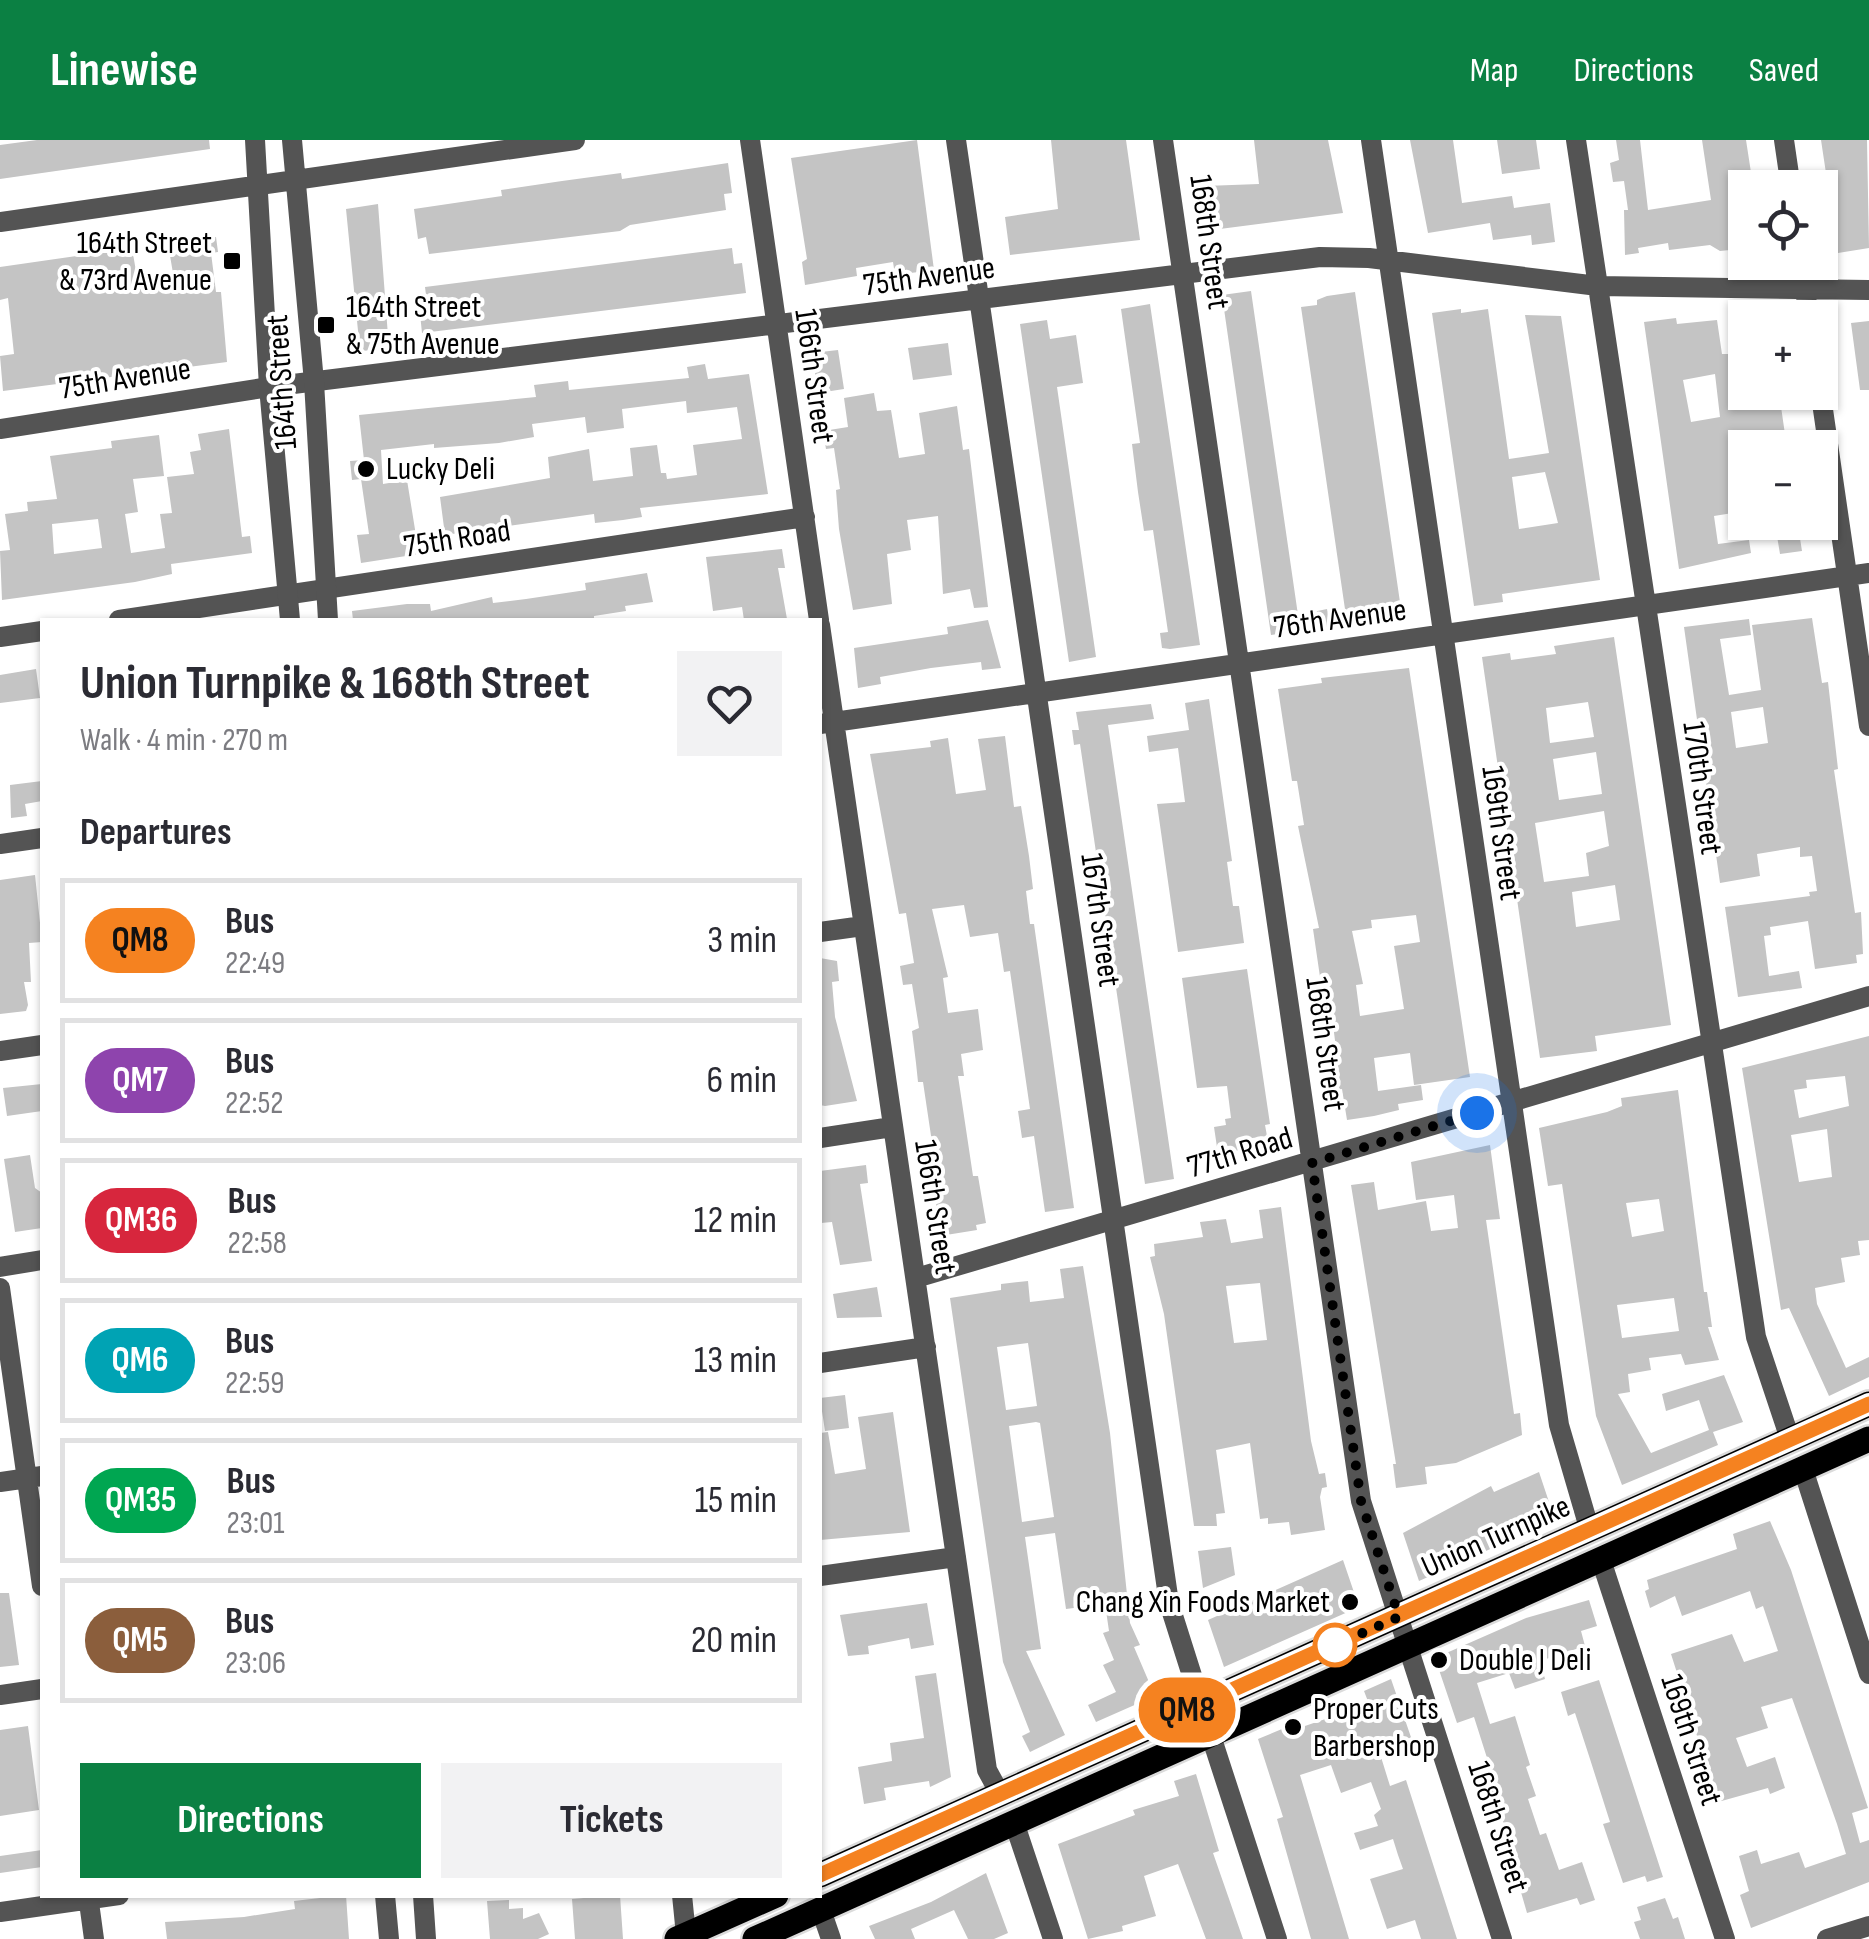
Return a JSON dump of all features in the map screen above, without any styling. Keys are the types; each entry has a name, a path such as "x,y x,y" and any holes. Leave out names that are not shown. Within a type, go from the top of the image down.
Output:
{"main road":[{"name":"Union Turnpike","path":"822,1874 1869,1404"},
{"name":"Union Turnpike","path":"755,1939 1869,1439"},
{"path":"682,1937 769,1898"}],"street":[{"name":"164th Street","path":"255,140 269,387 290,618"},
{"name":"164th Street","path":"292,140 314,382 328,618"},
{"path":"0,222 575,140"},
{"name":"166th Street","path":"750,140 819,618"},
{"name":"167th Street","path":"956,140 1169,1603 1201,1704"},
{"name":"168th Street","path":"1163,140 1361,1501 1502,1939"},
{"name":"169th Street","path":"1371,140 1558,1425 1590,1532"},
{"name":"170th Street","path":"1576,140 1756,1337 1790,1439"},
{"path":"1784,140 1788,170"},
{"name":"75th Avenue","path":"0,429 269,387 777,328 1320,257 1598,286 1869,290"},
{"path":"1804,280 1807,300"},
{"path":"1823,410 1869,726"},
{"name":"75th Road","path":"133,618 805,518"},
{"name":"76th Avenue","path":"827,723 1869,573"},
{"path":"0,637 40,631"},
{"name":"166th Street","path":"822,651 827,723 863,926 987,1770 1000,1794"},
{"path":"0,844 40,838"},
{"path":"822,932 863,926"},
{"name":"77th Road","path":"916,1278 1869,996"},
{"path":"0,1051 40,1045"},
{"path":"822,1138 892,1127"},
{"path":"0,1267 40,1260"},
{"path":"0,1288 35,1477 40,1555"},
{"path":"822,1362 926,1347"},
{"path":"1804,1469 1869,1674"},
{"path":"0,1482 35,1477"},
{"path":"822,1576 956,1557"},
{"name":"169th Street","path":"1600,1560 1725,1939"},
{"path":"0,1695 40,1689"},
{"path":"1211,1736 1277,1939"},
{"path":"1015,1825 1052,1939"},
{"path":"0,1912 82,1898"},
{"path":"88,1898 94,1939"},
{"path":"385,1898 389,1939"},
{"path":"423,1898 426,1939"},
{"path":"682,1898 682,1937"},
{"path":"821,1910 830,1939"},
{"path":"1827,1939 1869,1926"}],"building":[{"path":"37,140 209,140 210,149 0,179 0,145"},
{"path":"917,140 934,270 895,275 893,262 856,268 857,276 805,285 802,262 807,259 791,158"},
{"path":"1051,140 1126,140 1140,240 1010,255 1005,217 1058,209"},
{"path":"1254,140 1328,140 1343,213 1212,230 1205,186 1259,184"},
{"path":"1410,140 1453,140 1462,203 1512,196 1514,208 1550,203 1555,242 1532,245 1531,235 1493,240 1490,223 1428,233"},
{"path":"1497,140 1536,140 1540,169 1502,174"},
{"path":"1616,140 1640,140 1648,210 1711,200 1702,140 1746,140 1751,170 1728,170 1728,250 1710,245 1669,250 1668,243 1638,248 1639,253 1625,255 1624,210 1628,210 1624,181 1613,182 1610,163 1619,160"},
{"path":"1821,140 1867,140 1869,248 1838,253 1838,170 1826,170"},
{"path":"728,163 732,193 724,194 726,210 630,225 620,231 429,254 426,237 418,239 414,209 502,196 501,190 562,181 621,173 622,179"},
{"path":"378,204 389,349 360,351 346,209"},
{"path":"216,237 218,252 211,253 216,292 221,292 227,362 3,391 0,356 14,354 8,298 0,300 0,267 132,248 138,283 174,279 168,244"},
{"path":"732,248 734,264 742,263 746,293 422,333 419,304 427,303 425,287"},
{"path":"1251,291 1298,615 1327,609 1330,627 1271,635 1222,295"},
{"path":"1355,292 1402,616 1374,620 1373,614 1346,616 1301,307 1317,305 1317,300 1327,296"},
{"path":"1150,304 1200,645 1170,649 1162,648 1160,633 1168,632 1153,530 1144,531 1138,492 1132,444 1140,443 1121,309"},
{"path":"1488,309 1509,459 1549,453 1525,315 1561,316 1600,580 1502,594 1503,602 1474,606 1432,313","holes":["1545,472 1558,523 1519,529 1512,477"]},
{"path":"1676,318 1677,324 1717,320 1722,354 1728,354 1728,410 1781,410 1784,430 1728,430 1728,514 1714,516 1718,544 1749,540 1751,553 1679,569 1644,322","holes":["1715,374 1720,417 1691,422 1683,380"]},
{"path":"1047,320 1050,339 1076,335 1083,383 1057,387 1096,657 1069,662 1020,324"},
{"path":"1869,321 1869,390 1860,390 1851,323"},
{"path":"948,343 952,375 913,380 908,348"},
{"path":"838,350 844,389 818,393 812,353"},
{"path":"705,364 708,379 749,374 768,494 640,508 642,517 623,520 595,523 594,514 445,535 440,497 550,478 548,457 589,449 593,481 633,476 630,448 657,445 661,473 666,473 667,479 697,475 693,445 742,439 737,407 687,413 686,401 622,409 624,428 587,433 585,417 532,424 534,437 499,443 381,450 383,484 407,480 419,554 361,563 357,535 369,534 361,479 352,480 350,461 364,460 359,415 536,397 534,385 568,381 569,390 689,378 687,367"},
{"path":"874,393 877,411 891,410 899,458 925,454 919,413 957,406 963,450 969,449 988,607 974,608 970,589 943,594 938,516 907,520 911,550 887,554 892,604 853,610 839,529 836,490 840,489 834,448 826,449 823,431 848,427 844,398"},
{"path":"229,429 242,537 250,536 252,553 171,564 172,574 135,582 2,600 0,551 10,550 5,514 28,511 27,502 57,499 50,456 112,448 111,441 159,435 164,476 133,479 138,512 125,514 131,553 165,548 160,514 172,513 167,477 194,474 190,452 201,450 198,434","holes":["98,519 102,548 54,554 52,524"]},
{"path":"1778,540 1800,540 1802,551 1780,554"},
{"path":"782,549 785,568 778,568 787,618 744,618 742,607 713,611 706,557"},
{"path":"647,573 653,602 625,606 626,611 594,618 353,618 352,611 407,604 430,604 431,611 492,597 493,603 586,590 585,583"},
{"path":"1812,618 1822,683 1828,682 1838,769 1834,770 1855,913 1861,912 1863,954 1856,955 1857,963 1815,969 1808,921 1770,927 1771,935 1764,936 1769,976 1799,971 1802,988 1738,997 1725,907 1810,896 1809,892 1817,891 1812,856 1800,857 1800,847 1757,854 1760,876 1720,883 1684,627 1749,619 1751,635 1720,639 1729,695 1761,690 1752,625","holes":["1763,707 1768,743 1736,748 1731,712"]},
{"path":"988,620 1001,668 982,670 981,662 931,668 880,677 881,684 858,688 854,648 948,634 947,627"},
{"path":"1614,637 1671,1025 1595,1036 1597,1051 1540,1058 1482,657 1510,653 1511,660 1556,654 1554,646","holes":["1588,702 1594,737 1550,743 1546,708","1596,752 1602,794 1559,800 1553,759","1604,811 1609,846 1586,853 1589,876 1544,882 1535,823","1615,885 1620,920 1576,927 1572,892"]},
{"path":"1409,668 1470,1077 1414,1085 1410,1053 1374,1058 1378,1091 1421,1085 1423,1100 1398,1104 1399,1110 1347,1120 1342,1089 1337,1090 1332,1017 1326,1018 1313,929 1319,928 1298,826 1304,825 1297,781 1292,781 1278,689 1322,683 1321,678","holes":["1416,915 1420,942 1394,946 1404,1009 1360,1016 1356,985 1363,984 1352,931 1372,928 1371,920"]},
{"path":"36,669 40,698 0,703 0,675"},
{"path":"1209,699 1232,861 1227,862 1233,906 1239,906 1244,943 1178,952 1157,804 1185,802 1178,748 1149,752 1147,736 1189,730 1185,703"},
{"path":"1151,704 1154,719 1108,725 1174,1179 1145,1184 1080,744 1074,745 1072,730 1079,730 1076,712"},
{"path":"1005,736 1014,807 1021,806 1029,856 1033,889 1026,891 1030,924 1034,924 1074,1208 1045,1212 1034,1136 1022,1138 1018,1111 1030,1109 1010,971 1004,972 998,933 970,937 964,905 932,909 948,977 943,978 948,1013 978,1009 983,1050 961,1054 964,1076 958,1076 973,1176 978,1176 986,1223 976,1225 977,1230 946,1235 942,1210 936,1211 937,1176 923,1082 918,1082 912,1031 919,1028 912,984 903,985 900,966 914,963 906,913 899,914 870,754 931,747 930,741 948,738 956,794 986,790 978,739"},
{"path":"40,781 40,801 25,804 27,816 11,818 10,785"},
{"path":"35,875 40,942 29,943 31,982 24,982 26,1011 0,1014 0,880"},
{"path":"822,958 837,961 839,981 832,982 835,1017 857,1101 825,1106"},
{"path":"1247,969 1270,1124 1265,1125 1267,1136 1238,1140 1240,1150 1218,1154 1214,1127 1226,1125 1225,1119 1231,1118 1227,1086 1197,1088 1182,978"},
{"path":"1869,1036 1869,1240 1858,1241 1860,1255 1841,1258 1845,1282 1815,1288 1817,1304 1846,1368 1869,1357 1869,1377 1829,1396 1789,1308 1781,1310 1742,1068","holes":["1845,1076 1849,1106 1799,1118 1794,1090 1807,1088 1806,1080","1827,1129 1832,1177 1799,1182 1791,1135"]},
{"path":"40,1084 40,1111 7,1116 3,1088"},
{"path":"1678,1090 1712,1327 1708,1327 1719,1360 1685,1365 1681,1354 1649,1358 1651,1370 1628,1374 1630,1392 1618,1394 1651,1453 1709,1430 1699,1400 1666,1411 1662,1394 1724,1375 1743,1422 1713,1432 1718,1445 1622,1485 1596,1416 1562,1184 1548,1186 1539,1128 1607,1112 1622,1106 1621,1098","holes":["1659,1199 1664,1231 1632,1237 1626,1203","1674,1298 1679,1331 1622,1338 1617,1305"]},
{"path":"1490,1145 1500,1219 1486,1220 1514,1414 1520,1413 1522,1435 1456,1463 1425,1467 1427,1484 1396,1488 1396,1464 1351,1185 1374,1182 1378,1210 1426,1201 1431,1231 1458,1228 1454,1195 1416,1200 1411,1162"},
{"path":"30,1155 35,1188 40,1192 40,1228 15,1232 4,1159"},
{"path":"866,1165 868,1183 860,1184 872,1261 840,1265 832,1222 822,1223 822,1171"},
{"path":"1281,1207 1311,1441 1319,1474 1325,1473 1327,1487 1322,1488 1320,1497 1325,1530 1291,1535 1289,1522 1268,1524 1268,1518 1260,1519 1250,1443 1216,1450 1225,1513 1216,1514 1217,1526 1194,1526 1164,1314 1150,1257 1155,1256 1154,1244 1203,1237 1200,1222 1226,1219 1231,1243 1263,1238 1259,1210","holes":["1260,1283 1267,1340 1234,1343 1226,1286"]},
{"path":"1083,1266 1110,1433 1130,1623 1140,1645 1134,1647 1155,1696 1096,1722 1088,1705 1116,1692 1103,1665 1114,1660 1103,1633 1109,1631 1105,1604 1066,1609 1055,1533 1025,1537 1041,1649 1026,1651 1065,1735 1030,1752 1022,1736 1030,1732 1003,1662 950,1298 1001,1290 1001,1284 1028,1281 1030,1302 1064,1298 1060,1269","holes":["1028,1343 1037,1406 1006,1410 997,1347","1040,1423 1054,1517 1022,1522 1009,1426"]},
{"path":"877,1287 882,1317 837,1318 833,1294"},
{"path":"845,1395 849,1428 825,1431 822,1398"},
{"path":"893,1412 910,1532 822,1540 822,1433 828,1432 835,1474 866,1469 858,1417"},
{"path":"1539,1472 1555,1520 1419,1581 1403,1533 1491,1486 1494,1492"},
{"path":"1770,1521 1791,1570 1868,1808 1852,1813 1860,1843 1869,1840 1869,1882 1751,1928 1740,1895 1749,1891 1739,1856 1757,1850 1761,1864 1799,1852 1805,1868 1846,1854 1837,1824 1792,1698 1761,1707 1768,1728 1736,1738 1747,1767 1775,1757 1785,1788 1770,1794 1768,1788 1718,1802 1671,1654 1732,1634 1744,1662 1778,1651 1763,1606 1756,1609 1750,1591 1682,1616 1675,1596 1650,1608 1645,1591 1649,1589 1647,1580 1737,1549 1733,1534"},
{"path":"1231,1547 1235,1575 1203,1588 1198,1551"},
{"path":"1343,1560 1359,1607 1224,1667 1208,1620"},
{"path":"0,1593 9,1593 19,1665 0,1667"},
{"path":"1589,1600 1597,1626 1581,1631 1585,1646 1540,1661 1545,1679 1515,1689 1509,1673 1477,1683 1490,1724 1515,1716 1530,1765 1526,1767 1536,1796 1528,1799 1540,1835 1546,1833 1559,1870 1582,1862 1595,1900 1580,1905 1577,1898 1527,1913 1514,1868 1520,1866 1489,1785 1495,1783 1474,1717 1457,1723 1435,1658 1526,1618"},
{"path":"927,1603 934,1645 911,1649 909,1638 868,1646 869,1654 848,1656 840,1615"},
{"path":"936,1673 951,1777 930,1787 929,1781 884,1788 886,1800 864,1804 858,1767 892,1761 890,1743 924,1738 915,1676"},
{"path":"1391,1679 1414,1746 1381,1757 1390,1786 1406,1780 1457,1939 1421,1939 1415,1920 1387,1929 1370,1879 1403,1869 1393,1839 1360,1850 1354,1833 1378,1826 1374,1815 1381,1809 1371,1782 1341,1793 1331,1765 1300,1775 1349,1939 1311,1939 1277,1819 1283,1817 1258,1739 1301,1721 1302,1727 1369,1704 1364,1691"},
{"path":"1599,1680 1663,1877 1647,1882 1645,1876 1623,1883 1603,1824 1610,1822 1590,1759 1575,1713 1568,1716 1561,1692"},
{"path":"28,1726 39,1810 0,1816 0,1730"},
{"path":"1196,1774 1219,1851 1213,1853 1243,1939 1206,1939 1178,1864 1144,1876 1156,1916 1122,1926 1123,1931 1088,1939 1058,1844 1135,1815 1133,1810 1179,1796 1174,1781"},
{"path":"40,1850 40,1867 0,1873 0,1856"},
{"path":"986,1873 1008,1933 994,1939 968,1939 954,1910 911,1929 915,1939 875,1939 869,1926 931,1902"},
{"path":"346,1898 349,1939 167,1939 165,1922 295,1909 294,1901"},
{"path":"620,1898 623,1939 575,1939 572,1899"},
{"path":"1665,1898 1673,1919 1678,1917 1685,1939 1640,1939 1634,1922 1641,1920 1637,1907"},
{"path":"509,1900 509,1909 523,1908 523,1919 539,1913 549,1934 538,1939 490,1939 487,1901"}],"bus line":[{"name":"QM8","path":"822,1874 1869,1404"}],"place":[{"name":"164th Street & 73rd Avenue","path":"232,261"},
{"name":"164th Street & 75th Avenue","path":"326,325"},
{"name":"Lucky Deli","path":"366,469"},
{"name":"Chang Xin Foods Market","path":"1350,1602"},
{"name":"Double J Deli","path":"1439,1660"},
{"name":"Proper Cuts Barbershop","path":"1293,1727"}],"route":[{"path":"1335,1645 1324,1650 1399,1617 1361,1501 1312,1163 1477,1113"}]}
